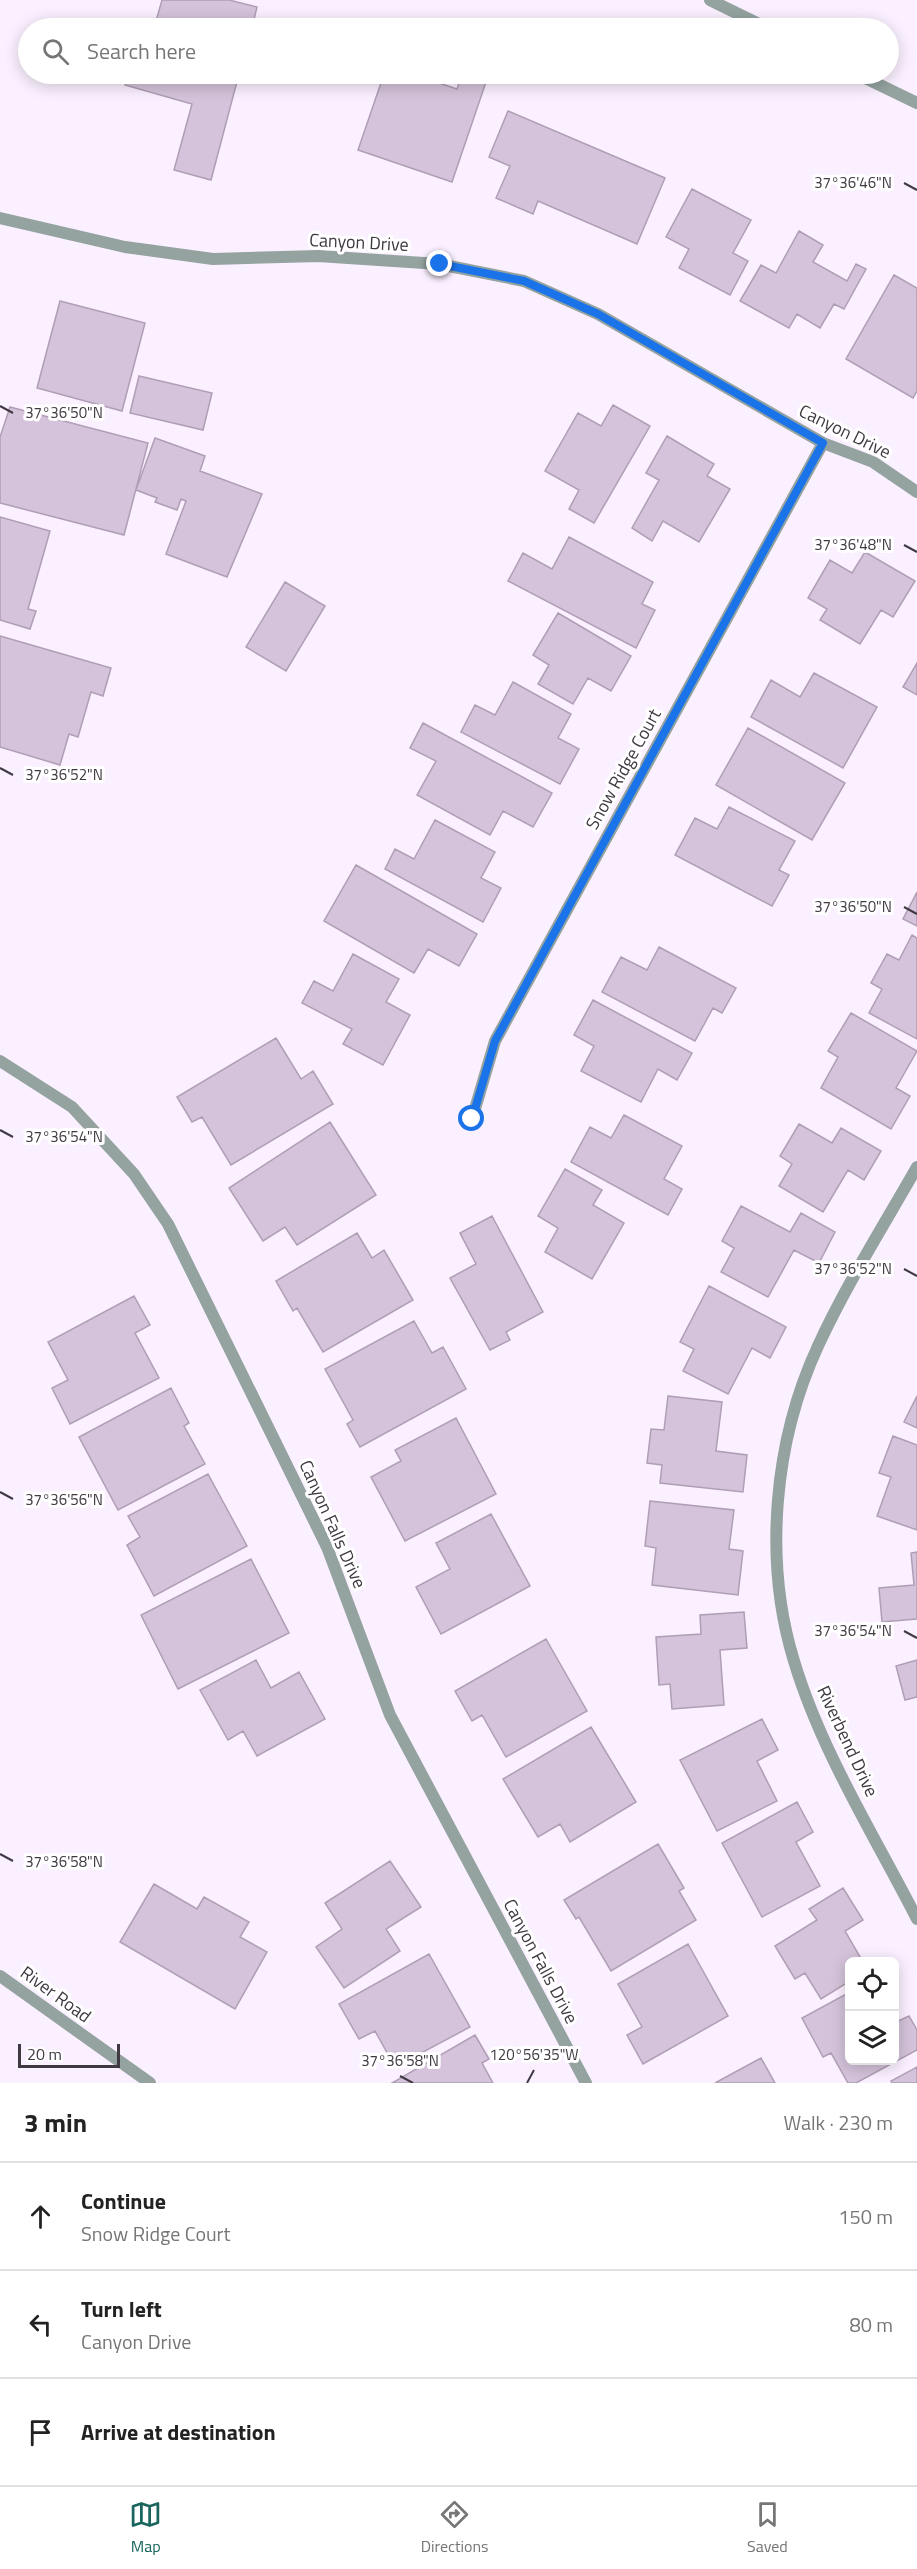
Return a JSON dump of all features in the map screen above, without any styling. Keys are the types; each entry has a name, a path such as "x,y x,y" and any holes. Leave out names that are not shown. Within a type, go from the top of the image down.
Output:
{"street":[{"path":"710,0 747,18"},
{"path":"878,84 917,103"},
{"name":"Canyon Drive","path":"0,218 125,248 213,260 318,256 440,264 524,281 598,314 823,443 873,462 917,492"},
{"name":"Snow Ridge Court","path":"472,1119 495,1041 823,443"},
{"name":"Canyon Falls Drive","path":"0,1061 72,1107 134,1174 168,1224 327,1547 390,1715 586,2083"},
{"name":"Riverbend Drive","path":"917,1167 818,1345 803,1382 788,1437 780,1485 777,1541 779,1581 787,1631 794,1660 819,1728 917,1919"},
{"name":"River Road","path":"0,1976 150,2083"}],"building":[{"path":"162,0 229,0 257,7 254,18 157,18"},
{"path":"236,84 211,180 174,170 192,104 125,85"},
{"path":"381,84 442,84 457,89 459,84 485,84 452,182 358,150"},
{"path":"508,111 665,178 637,244 538,201 533,214 496,198 510,166 489,157"},
{"path":"692,189 751,220 733,253 748,261 730,295 679,268 689,249 666,237"},
{"path":"799,231 823,245 813,262 847,281 856,264 866,269 844,309 834,304 820,328 797,314 789,328 740,301 761,265 776,273"},
{"path":"894,275 917,288 917,391 913,398 846,359"},
{"path":"60,301 145,323 122,411 37,388"},
{"path":"139,376 212,393 203,430 130,413"},
{"path":"613,405 650,426 594,523 569,509 579,490 545,471 578,413 601,426"},
{"path":"10,407 148,443 124,535 0,503 0,437"},
{"path":"667,436 714,464 707,476 730,489 699,542 663,521 652,541 632,528 659,480 646,473"},
{"path":"155,438 205,456 200,471 262,494 227,577 166,554 186,501 181,499 177,510 155,502 157,498 136,490"},
{"path":"0,517 50,531 28,609 36,611 30,629 0,620"},
{"path":"569,537 653,582 642,604 655,610 636,648 508,581 523,553 552,569"},
{"path":"865,552 915,581 893,617 881,610 860,644 820,620 827,609 808,598 830,560 852,573"},
{"path":"285,582 325,606 286,671 246,647"},
{"path":"558,613 631,656 611,691 588,678 573,704 538,684 549,665 533,655"},
{"path":"0,636 111,668 103,696 91,692 78,737 69,734 60,765 0,747"},
{"path":"917,663 917,695 903,687"},
{"path":"814,673 877,707 843,768 751,717 771,680 800,697"},
{"path":"513,682 571,714 558,738 579,749 560,784 461,732 475,705 495,715"},
{"path":"423,723 552,793 533,827 503,811 490,835 417,795 436,761 410,748"},
{"path":"748,728 845,783 812,840 716,785"},
{"path":"729,807 795,841 779,870 789,875 772,906 675,855 695,818 717,829"},
{"path":"435,820 495,852 481,878 501,888 483,922 385,869 395,849 414,859"},
{"path":"356,865 477,934 459,966 428,949 414,973 324,921"},
{"path":"917,892 917,926 903,919"},
{"path":"912,935 917,938 917,1039 869,1013 882,989 871,983 887,954 899,960"},
{"path":"659,947 736,988 722,1013 713,1008 695,1041 602,992 621,957 647,970"},
{"path":"353,954 399,979 386,1002 410,1015 383,1065 343,1044 352,1029 302,1003 314,981 333,991"},
{"path":"593,1000 692,1053 677,1080 658,1069 641,1102 581,1071 594,1046 574,1035"},
{"path":"851,1013 917,1051 896,1088 910,1096 891,1129 821,1088 838,1057 828,1051"},
{"path":"276,1038 301,1079 313,1071 333,1104 231,1165 202,1117 192,1122 177,1097"},
{"path":"624,1115 682,1146 664,1179 682,1189 668,1215 571,1162 590,1127 611,1138"},
{"path":"330,1122 376,1195 297,1245 285,1227 263,1241 229,1188"},
{"path":"799,1124 832,1143 841,1128 881,1151 864,1180 848,1170 823,1212 779,1186 792,1164 780,1156"},
{"path":"565,1169 602,1190 593,1205 624,1223 592,1279 545,1252 558,1228 538,1216"},
{"path":"741,1206 790,1232 801,1213 835,1232 819,1263 794,1250 768,1297 721,1272 734,1248 722,1241"},
{"path":"492,1216 543,1312 506,1332 510,1340 490,1350 450,1278 476,1264 460,1233"},
{"path":"357,1233 372,1258 384,1250 413,1300 323,1352 297,1308 293,1311 276,1281"},
{"path":"709,1286 786,1327 770,1358 752,1348 728,1394 683,1371 694,1349 680,1342"},
{"path":"134,1296 150,1325 135,1333 159,1378 70,1424 52,1388 68,1380 48,1342"},
{"path":"414,1321 432,1353 443,1347 466,1389 360,1447 347,1424 353,1420 325,1369"},
{"path":"171,1388 189,1423 184,1426 205,1464 118,1510 79,1437"},
{"path":"668,1396 722,1402 716,1451 747,1455 743,1492 660,1483 662,1465 647,1463 651,1429 664,1430"},
{"path":"917,1396 917,1428 904,1422"},
{"path":"456,1418 496,1494 405,1541 371,1477 401,1461 395,1450"},
{"path":"893,1436 917,1445 917,1530 877,1516 891,1477 879,1473"},
{"path":"208,1474 247,1546 154,1596 127,1545 140,1537 128,1516"},
{"path":"650,1501 734,1510 729,1549 743,1551 738,1595 652,1585 656,1548 645,1546"},
{"path":"491,1514 530,1586 441,1634 416,1587 450,1569 436,1543"},
{"path":"917,1552 917,1619 882,1622 879,1588 914,1585 911,1553"},
{"path":"251,1559 289,1633 178,1689 141,1615"},
{"path":"744,1612 747,1648 720,1650 724,1705 672,1709 670,1684 659,1685 656,1637 701,1634 700,1615"},
{"path":"546,1639 587,1711 506,1757 482,1715 472,1721 455,1691"},
{"path":"256,1660 271,1688 299,1672 325,1719 257,1756 243,1731 228,1740 200,1690"},
{"path":"917,1660 917,1697 905,1700 896,1666"},
{"path":"762,1719 778,1750 757,1761 777,1801 717,1831 680,1760"},
{"path":"591,1727 636,1802 570,1842 560,1824 538,1837 503,1779"},
{"path":"797,1802 813,1832 796,1842 820,1886 762,1917 722,1843"},
{"path":"658,1844 684,1888 679,1891 696,1920 611,1971 579,1917 576,1919 564,1900"},
{"path":"390,1861 421,1907 386,1929 400,1951 344,1988 316,1947 342,1929 325,1903"},
{"path":"154,1884 197,1909 204,1897 249,1922 240,1937 267,1952 235,2009 120,1942"},
{"path":"843,1888 863,1920 845,1931 860,1957 845,1957 845,1984 821,1999 805,1973 795,1979 775,1946 817,1920 809,1909"},
{"path":"688,1944 728,2016 643,2064 627,2035 642,2027 618,1984"},
{"path":"429,1954 470,2027 395,2067 375,2031 359,2039 339,2004"},
{"path":"845,1995 845,2065 889,2065 856,2083 848,2083 831,2053 823,2057 802,2018"},
{"path":"909,2016 917,2030 917,2050 899,2060 899,2021"},
{"path":"475,2035 489,2059 482,2063 493,2083 392,2083"},
{"path":"761,2058 775,2083 715,2083"},
{"path":"917,2067 917,2083 892,2083 891,2081"}],"route":[{"path":"440,264 524,281 598,314 823,443 495,1041 472,1119"}]}
